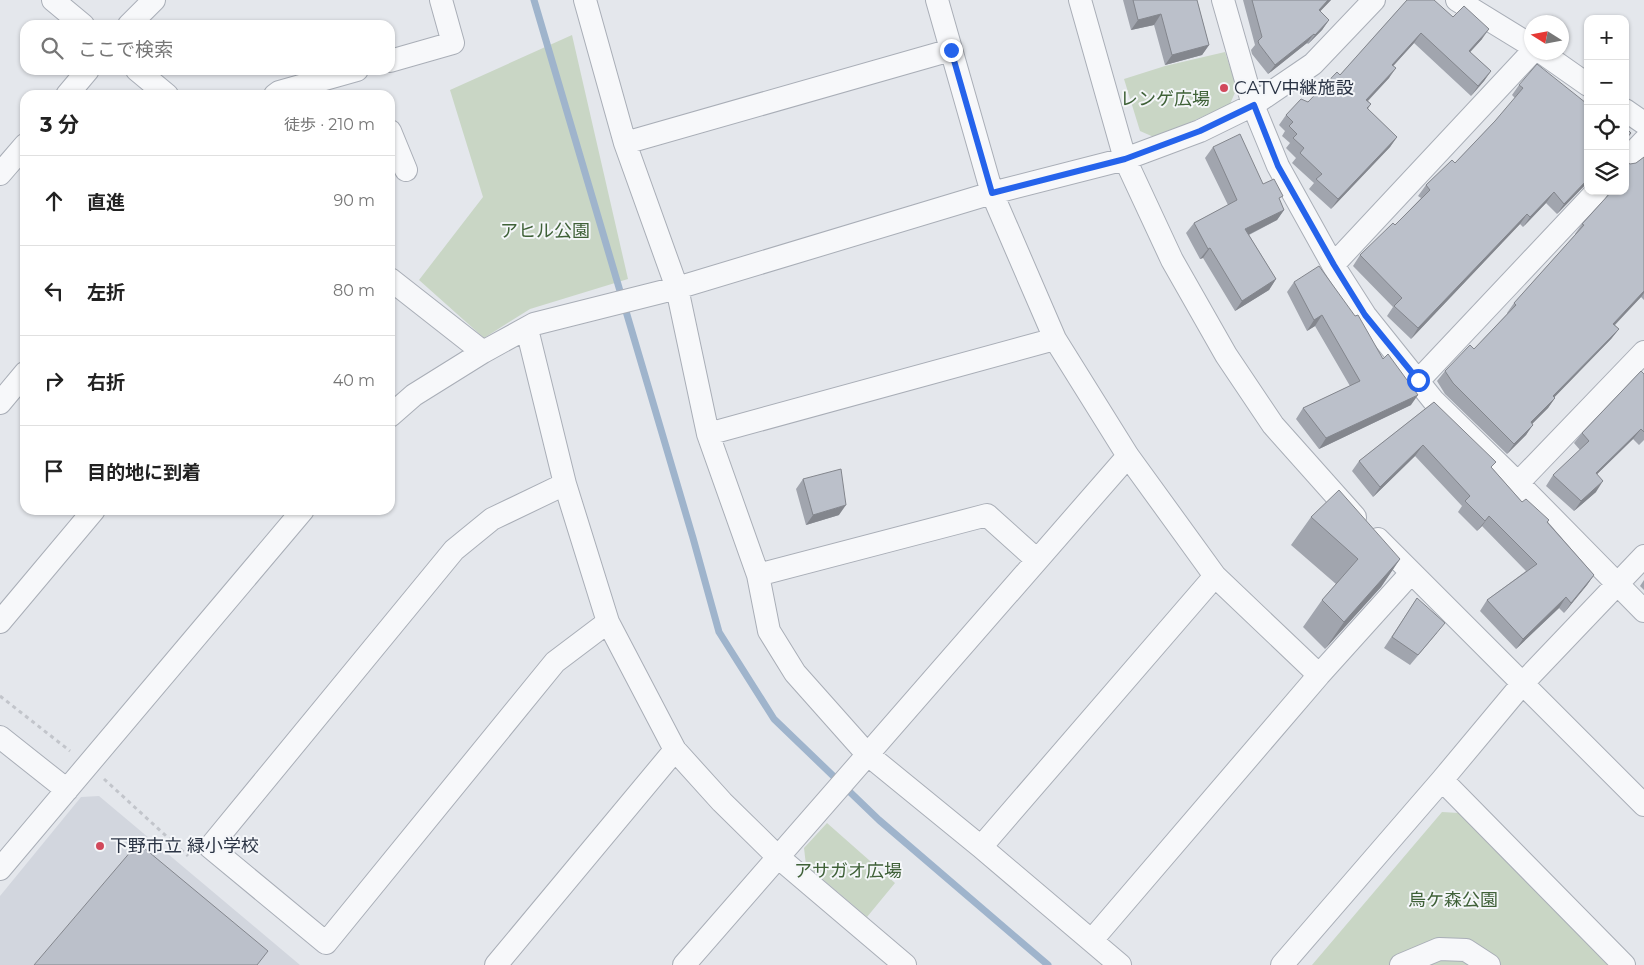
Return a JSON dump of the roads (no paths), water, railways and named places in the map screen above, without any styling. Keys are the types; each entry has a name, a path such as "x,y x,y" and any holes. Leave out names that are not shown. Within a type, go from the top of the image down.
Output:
{"street":[{"path":"53,0 77,20"},
{"path":"134,20 154,0"},
{"path":"395,60 453,43 441,0"},
{"path":"937,0 992,193 1055,339 1128,456 1215,576 1319,674"},
{"path":"1080,0 1125,159 1172,260 1226,355 1273,425 1345,508 1523,683 1644,806"},
{"path":"1222,0 1254,105 1278,166 1334,265 1365,315 1433,400 1644,611"},
{"path":"395,412 414,395 483,352 534,324 677,288 992,193 1125,159 1200,131 1254,105 1313,64 1374,0"},
{"path":"1457,0 1524,41"},
{"path":"590,1 625,143 677,288 708,434 758,576 769,631 795,673 867,754 981,847 1120,965"},
{"path":"625,143 951,50"},
{"path":"1334,265 1525,60"},
{"path":"1553,60 1584,81"},
{"path":"71,90 84,75"},
{"path":"143,75 161,90"},
{"path":"286,90 339,75"},
{"path":"1629,113 1644,123"},
{"path":"1629,157 1644,141"},
{"path":"395,143 406,170"},
{"path":"0,174 20,151"},
{"path":"1418,380 1593,195"},
{"path":"395,283 483,352"},
{"path":"527,329 565,484 608,622 675,750 722,802 778,857 893,961"},
{"path":"708,434 1055,339"},
{"path":"1518,483 1644,352"},
{"path":"0,403 20,379"},
{"path":"684,965 1128,456"},
{"path":"565,484 492,519 454,550 210,847 326,943 555,662 608,622"},
{"path":"0,622 90,515"},
{"path":"0,869 299,515"},
{"path":"758,576 988,515 1037,560"},
{"path":"1282,965 1523,683 1644,556"},
{"path":"1092,940 1319,674 1412,573"},
{"path":"981,847 1215,576"},
{"path":"0,738 67,790"},
{"path":"496,965 675,750"},
{"path":"1442,780 1624,965"},
{"path":"1401,965 1439,949 1466,950 1489,965"}],"waterway":[{"path":"534,0 719,632 774,719 879,820 1048,965"}],"place":[{"name":"CATV中継施設","path":"1224,88"},
{"name":"下野市立 緑小学校","path":"100,846"}],"park label":[{"name":"レンゲ広場","path":"1165,99"},
{"name":"アヒル公園","path":"545,231"},
{"name":"アサガオ広場","path":"848,871"},
{"name":"烏ケ森公園","path":"1453,900"}]}
